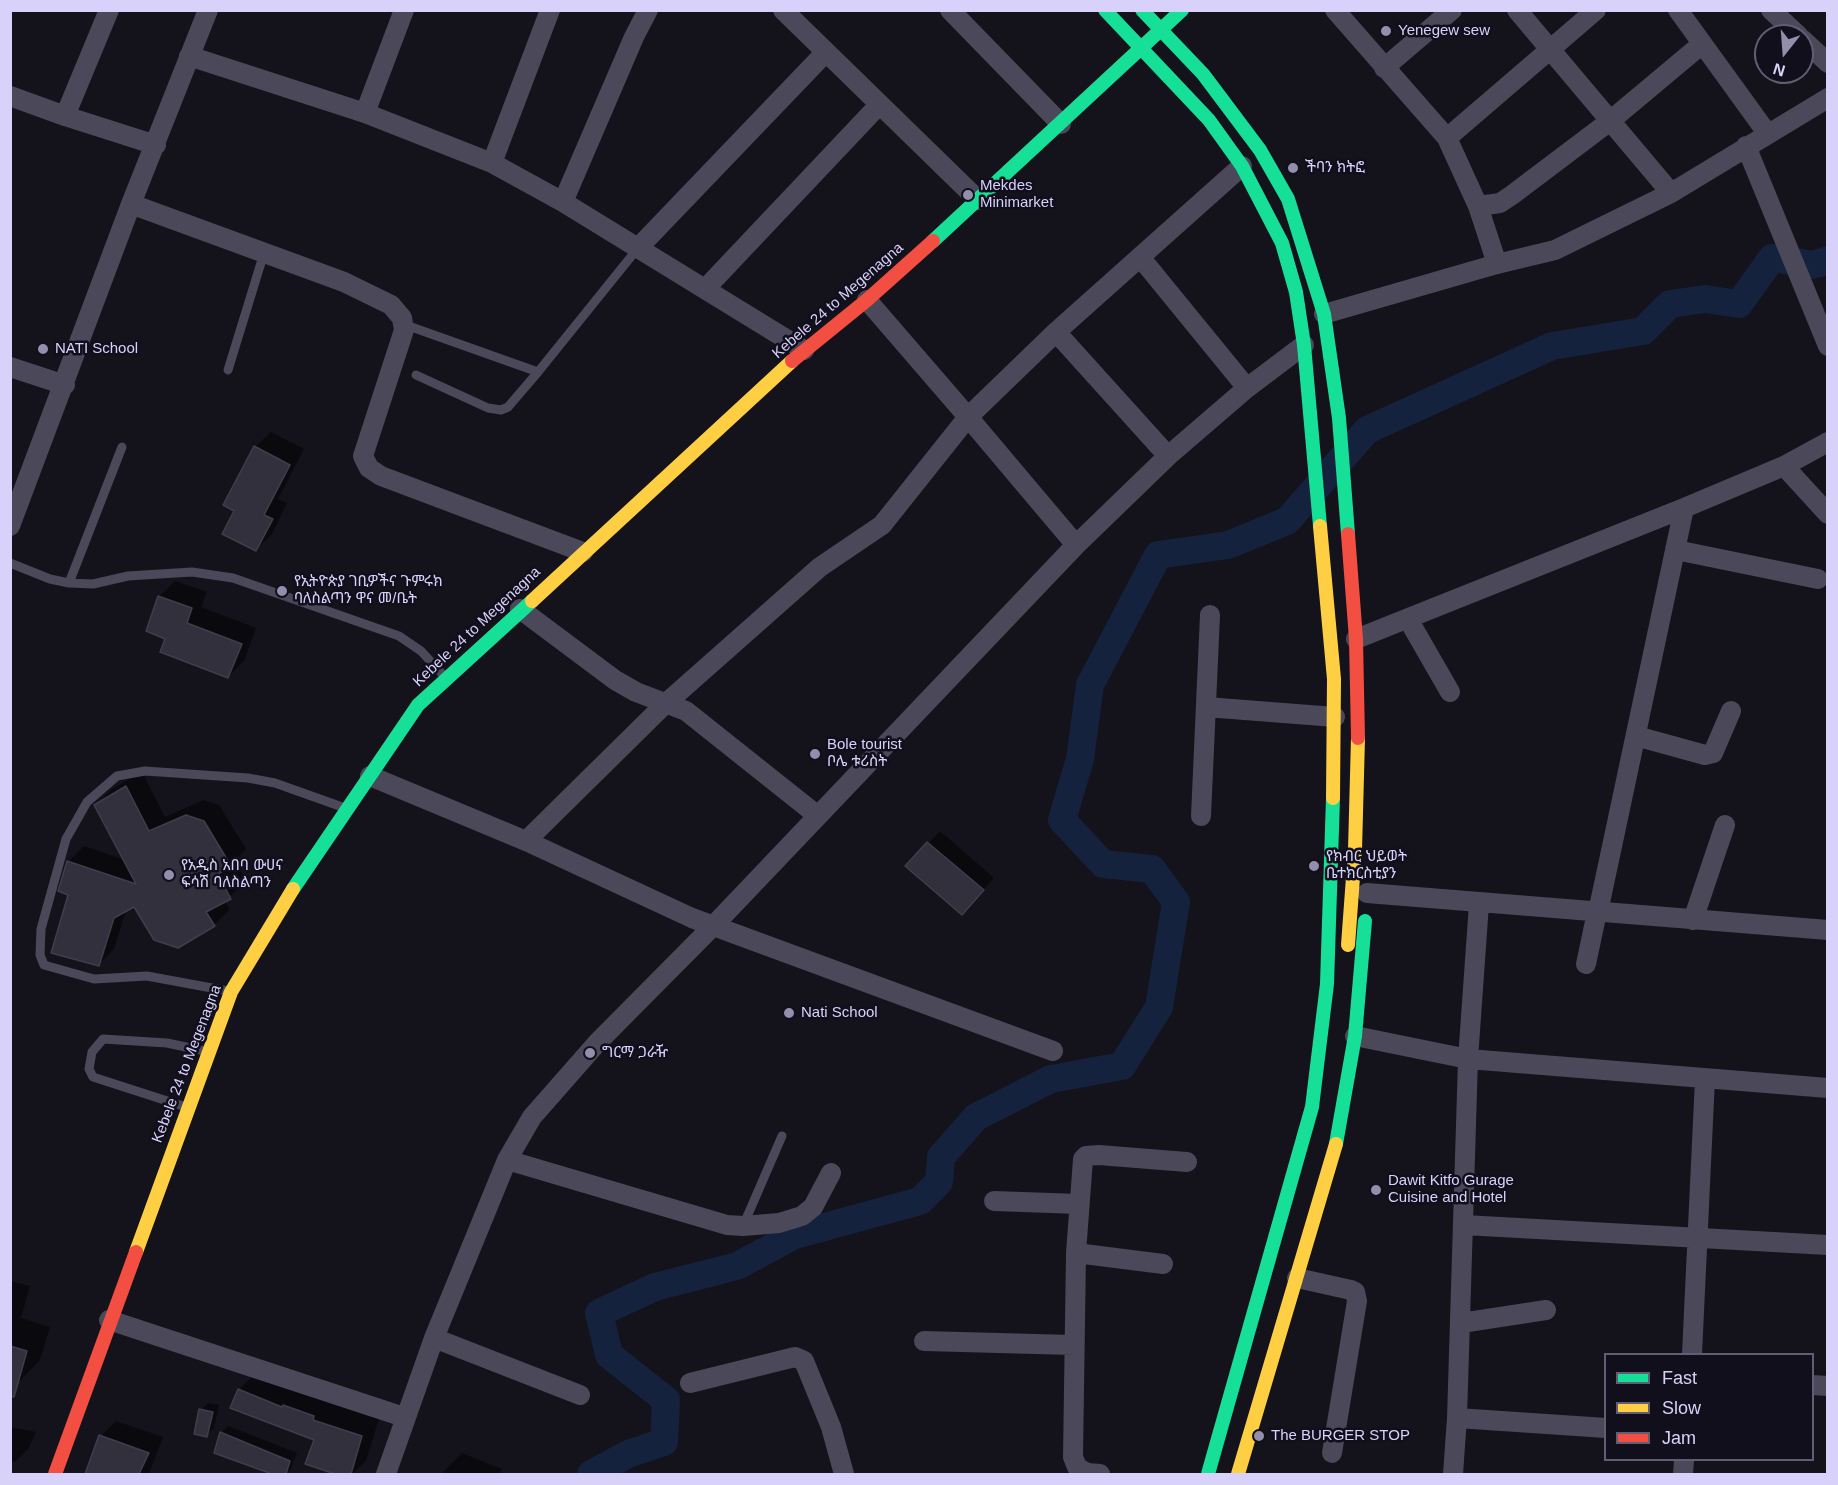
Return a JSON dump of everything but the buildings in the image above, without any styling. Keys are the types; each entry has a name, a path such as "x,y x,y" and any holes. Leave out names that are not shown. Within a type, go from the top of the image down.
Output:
{"main road":[{"path":"1105,10 1209,120 1242,166 1265,206 1281,243 1296,292 1315,441 1335,717 1327,984 1312,1107 1208,1474"},
{"path":"1142,10 1203,74 1260,150 1288,199 1324,314 1339,418 1349,534 1359,722 1355,850 1344,998"},
{"path":"1161,30 1182,10"},
{"name":"Kebele 24 to Megenagna","path":"55,1474 109,1320 231,992 280,908 345,808 370,776 418,705 445,677 804,350 867,300 1143,50 1161,30"},
{"path":"1319,503 1346,500"},
{"path":"1238,1474 1341,1126 1355,1036 1367,893 1355,850"},
{"path":"1313,964 1318,897 1332,853"},
{"path":"1304,1054 1311,997"},
{"path":"1223,1474 1280,1291 1329,1112 1335,1066"},
{"path":"1246,1288 1284,1154"}],"street":[{"path":"65,116 109,10"},
{"path":"10,526 131,204 208,10"},
{"path":"365,113 404,10"},
{"path":"492,163 550,10"},
{"path":"563,202 634,37 648,10"},
{"path":"783,10 978,200"},
{"path":"950,10 1061,124"},
{"path":"1335,10 1447,138 1478,206 1497,264"},
{"path":"1384,68 1452,10"},
{"path":"1517,10 1671,193"},
{"path":"1447,138 1596,10"},
{"path":"1678,10 1767,133"},
{"path":"1772,10 1787,24"},
{"path":"1478,206 1500,203 1610,121 1702,44"},
{"path":"1814,51 1827,63"},
{"path":"638,248 825,53"},
{"path":"189,56 365,113 492,163 563,202 804,350"},
{"path":"10,96 156,145"},
{"path":"1324,314 1497,264 1555,250 1671,193 1827,98"},
{"path":"705,289 879,105"},
{"path":"1746,146 1827,346"},
{"path":"526,841 664,705 820,567 882,525 968,417 1056,332 1242,166"},
{"path":"131,204 344,282 391,305 402,318 402,337 363,456 369,468 381,476 583,552"},
{"path":"1140,257 1247,388"},
{"path":"867,300 1076,544"},
{"path":"1056,332 1168,456"},
{"path":"386,1474 434,1338 507,1160 532,1117 590,1051 715,924 1076,544 1168,456 1247,388 1304,345"},
{"path":"10,367 64,385"},
{"path":"1356,639 1684,508 1784,466 1827,442"},
{"path":"1784,466 1827,514"},
{"path":"1586,964 1684,508"},
{"path":"1676,550 1818,579"},
{"path":"520,609 615,680 664,705 686,711 818,816"},
{"path":"1201,816 1210,615"},
{"path":"1408,619 1450,693"},
{"path":"1206,707 1335,717"},
{"path":"1636,736 1705,755 1713,753 1731,711"},
{"path":"370,776 526,841 692,918 715,924 1053,1051"},
{"path":"1693,920 1725,825"},
{"path":"1367,893 1827,930"},
{"path":"1453,1474 1458,1418 1468,1059 1479,903"},
{"path":"1355,1036 1468,1059 1827,1088"},
{"path":"1692,1353 1705,1079"},
{"path":"1101,1474 1087,1473 1077,1467 1072,1457 1076,1253 1083,1159 1086,1156 1187,1162"},
{"path":"507,1160 727,1225 743,1226 779,1223 802,1216 813,1207 831,1173"},
{"path":"994,1201 1079,1204"},
{"path":"1464,1225 1698,1236 1827,1245"},
{"path":"1076,1253 1163,1264"},
{"path":"1297,1278 1351,1290 1355,1292 1357,1301 1332,1454"},
{"path":"1461,1323 1546,1310"},
{"path":"109,1320 405,1417"},
{"path":"434,1338 580,1395"},
{"path":"924,1341 1073,1345"},
{"path":"690,1383 795,1358 804,1361 831,1427 844,1474"},
{"path":"1458,1418 1604,1428"}],"lane":[{"path":"416,375 488,408 501,410 508,408 638,248"},
{"path":"228,370 264,253"},
{"path":"403,324 538,372"},
{"path":"69,583 122,447"},
{"path":"10,563 50,579 69,583 93,584 128,576 192,572 233,578 399,636 421,651 445,677"},
{"path":"231,992 147,976 94,978 44,965 40,955 41,929 66,839 87,802 117,776 145,771 248,778 275,783 345,808"},
{"path":"188,1108 93,1077 89,1069 92,1052 103,1039 167,1043 209,1052"},
{"path":"743,1226 782,1136"}],"waterway":[{"path":"591,1474 628,1454 664,1442 666,1400 609,1355 599,1313 655,1287 737,1266 795,1235 920,1201 939,1182 941,1157 976,1117 1051,1079 1122,1066 1159,1007 1176,902 1152,869 1103,864 1062,820 1080,759 1090,685 1158,555 1228,545 1287,521 1367,430 1552,346 1643,331 1670,304 1705,299 1739,304 1772,258 1813,265 1828,260"}],"traffic: fast":[{"path":"1105,10 1209,120 1242,166 1282,243 1296,292 1304,345 1320,526"},
{"path":"1142,10 1203,74 1260,150 1288,199 1324,314 1339,418 1348,534"},
{"path":"933,241 1182,10"},
{"path":"293,889 418,705 532,601"},
{"path":"1208,1474 1312,1107 1327,984 1333,798"},
{"path":"1336,1144 1355,1036 1365,921"}],"traffic: slow":[{"path":"532,601 792,361"},
{"path":"1320,526 1334,679 1333,798"},
{"path":"1348,945 1355,850 1358,738"},
{"path":"136,1252 231,992 293,889"},
{"path":"1238,1474 1336,1144"}],"traffic: jam":[{"path":"792,361 867,300 933,241"},
{"path":"1348,534 1356,639 1358,738"},
{"path":"55,1474 136,1252"}],"place":[{"name":"Yenegew sew","path":"1386,31"},
{"name":"ችባን ክትፎ","path":"1293,168"},
{"name":"Mekdes Minimarket","path":"968,195"},
{"name":"NATI School","path":"43,349"},
{"name":"የኢትዮጵያ ገቢዎችና ጉምሩክ ባለስልጣን ዋና መ/ቤት","path":"282,591"},
{"name":"Bole tourist ቦሌ ቱሪስት","path":"815,754"},
{"name":"የክብር ህይወት ቤተክርስቲያን","path":"1314,866"},
{"name":"የአዲስ አበባ ውሀና ፍሳሽ ባለስልጣን","path":"169,875"},
{"name":"Nati School","path":"789,1013"},
{"name":"ግርማ ጋራዥ","path":"590,1053"},
{"name":"Dawit Kitfo Gurage Cuisine and Hotel","path":"1376,1190"},
{"name":"The BURGER STOP","path":"1259,1436"}]}
